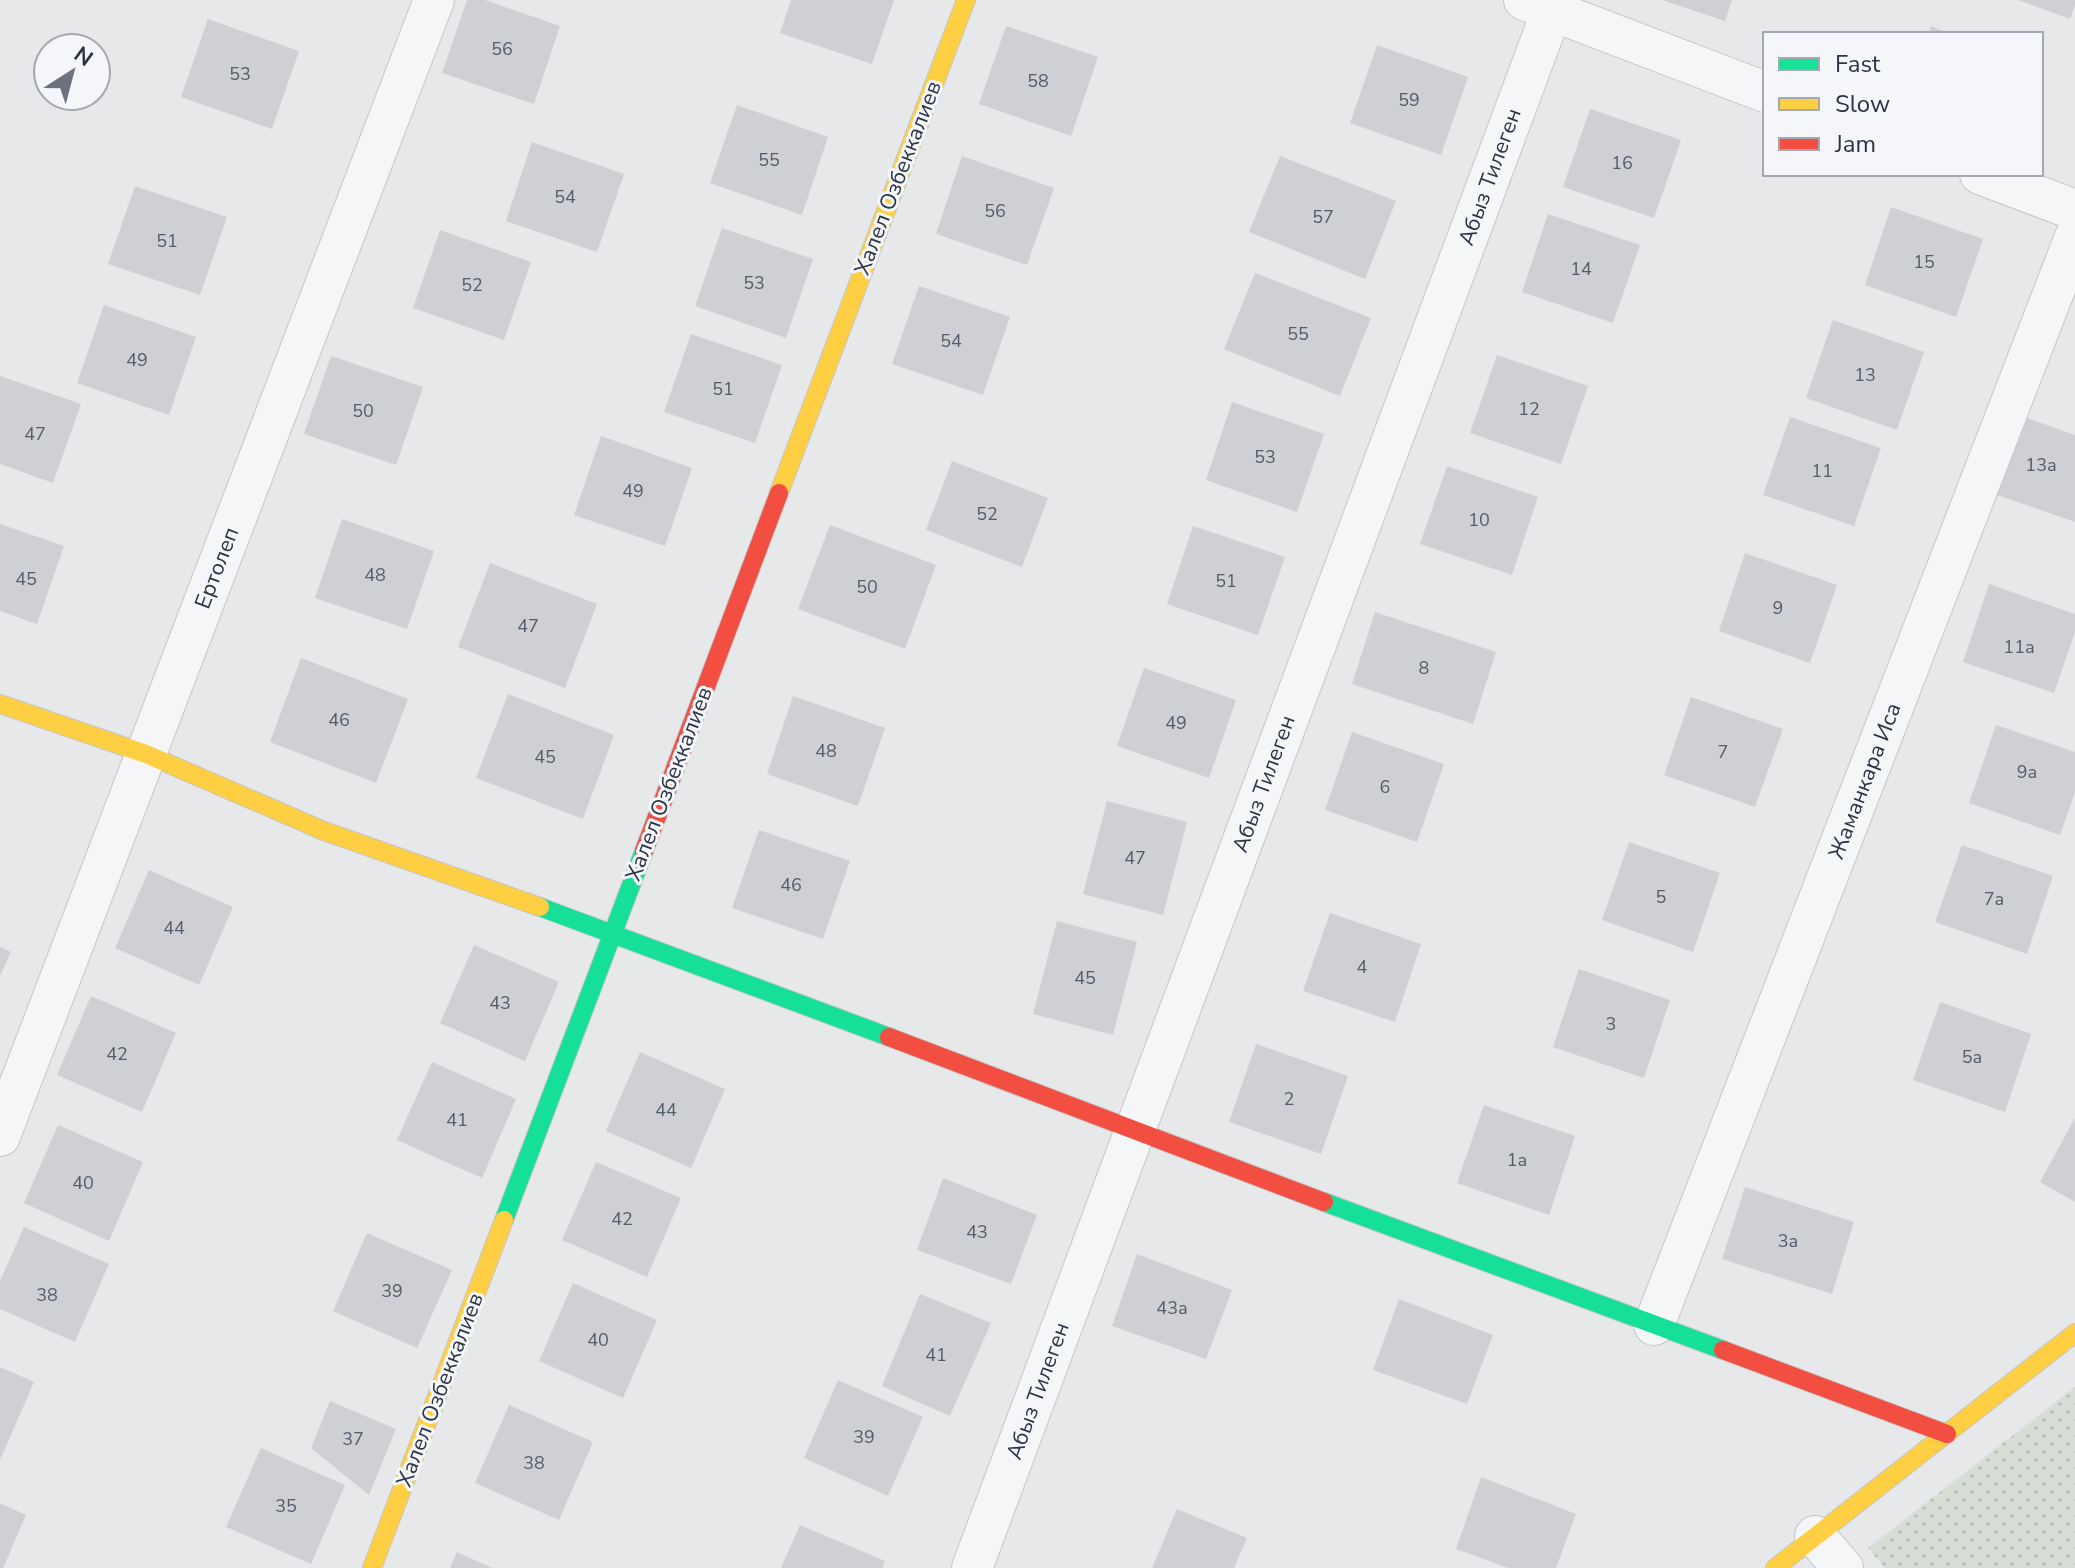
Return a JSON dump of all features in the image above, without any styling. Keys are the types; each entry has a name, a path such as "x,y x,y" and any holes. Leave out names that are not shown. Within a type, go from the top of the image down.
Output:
{"street":[{"name":"Ертолеп","path":"0,1136 434,0"},
{"name":"Халел Озбеккалиев","path":"372,1568 966,0"},
{"path":"1544,4 1763,91"},
{"name":"Абыз Тилеген","path":"972,1568 1135,1131 1544,4"},
{"path":"1985,176 2075,210"},
{"name":"Жаманкара Иса","path":"1654,1325 2075,237"},
{"path":"0,704 146,754 324,831 613,932 1135,1131 1947,1434"},
{"path":"1775,1568 2075,1333"},
{"path":"1815,1536 1843,1568"}],"shaded area":[{"path":"2075,1387 2075,1568 1885,1568 1868,1548"}],"building":[{"path":"467,0 485,0 560,26 534,104 442,73"},
{"path":"791,0 894,0 872,64 780,33"},
{"path":"1662,0 1732,0 1725,21"},
{"path":"2018,0 2075,0 2075,5 2070,19"},
{"path":"208,19 299,51 272,129 181,97"},
{"path":"1006,26 1098,57 1071,136 979,104"},
{"path":"1931,26 1946,32 1929,32"},
{"path":"1377,45 1468,77 1441,155 1350,123"},
{"path":"737,105 828,137 802,215 710,183"},
{"path":"1590,109 1681,140 1654,218 1563,187"},
{"path":"532,142 624,174 597,252 506,221"},
{"path":"962,156 1054,188 1027,265 936,234"},
{"path":"1280,156 1396,201 1365,279 1249,232"},
{"path":"135,186 227,217 200,295 108,264"},
{"path":"1891,207 1983,239 1956,317 1865,285"},
{"path":"1548,214 1640,245 1613,323 1522,292"},
{"path":"722,228 813,259 786,338 695,306"},
{"path":"440,230 531,262 504,340 413,308"},
{"path":"1255,273 1371,318 1340,396 1224,349"},
{"path":"919,286 1010,317 983,395 892,364"},
{"path":"104,305 196,337 169,415 77,383"},
{"path":"1833,320 1924,352 1897,430 1806,398"},
{"path":"691,334 782,365 755,443 664,412"},
{"path":"1497,355 1588,386 1561,464 1470,433"},
{"path":"331,356 423,387 396,465 304,434"},
{"path":"0,376 81,404 53,483 0,464"},
{"path":"1232,402 1324,434 1297,512 1206,480"},
{"path":"1790,417 1881,448 1854,526 1763,495"},
{"path":"2024,417 2075,435 2075,522 1997,495"},
{"path":"601,436 692,468 665,546 574,515"},
{"path":"952,461 1048,498 1022,567 926,530"},
{"path":"1447,466 1538,497 1512,575 1420,544"},
{"path":"342,519 434,551 407,629 315,598"},
{"path":"0,524 64,546 37,624 0,611"},
{"path":"830,525 936,565 905,649 798,609"},
{"path":"1193,526 1285,557 1258,635 1167,604"},
{"path":"1745,553 1837,585 1810,663 1719,631"},
{"path":"490,563 597,604 565,688 458,647"},
{"path":"1989,584 2075,614 2075,632 2054,693 1963,662"},
{"path":"1375,612 1496,652 1473,724 1352,684"},
{"path":"301,658 408,699 376,783 270,742"},
{"path":"1144,668 1236,700 1209,778 1117,746"},
{"path":"508,694 614,735 583,819 476,778"},
{"path":"793,696 885,728 858,806 767,774"},
{"path":"1691,697 1783,729 1755,807 1664,775"},
{"path":"1996,725 2075,752 2075,792 2060,835 1969,803"},
{"path":"1352,732 1444,764 1417,842 1325,810"},
{"path":"1107,801 1187,822 1163,915 1083,894"},
{"path":"759,830 850,861 823,939 732,908"},
{"path":"1629,842 1720,873 1693,952 1602,920"},
{"path":"1962,845 2053,876 2027,954 1935,922"},
{"path":"149,870 233,907 199,985 115,948"},
{"path":"1330,913 1421,944 1395,1022 1303,991"},
{"path":"1057,921 1137,942 1113,1035 1033,1014"},
{"path":"474,945 559,982 525,1061 440,1023"},
{"path":"0,947 11,952 0,976"},
{"path":"1579,969 1670,1000 1644,1078 1553,1047"},
{"path":"91,996 176,1033 142,1112 57,1075"},
{"path":"1940,1002 2031,1034 2005,1112 1913,1080"},
{"path":"1256,1044 1348,1076 1321,1154 1229,1122"},
{"path":"640,1052 725,1089 691,1168 606,1131"},
{"path":"432,1062 516,1099 482,1178 397,1140"},
{"path":"1484,1105 1575,1136 1549,1215 1457,1183"},
{"path":"2075,1118 2075,1202 2040,1182"},
{"path":"58,1125 143,1162 109,1241 24,1203"},
{"path":"596,1162 681,1198 647,1277 562,1240"},
{"path":"943,1178 1037,1215 1011,1284 917,1250"},
{"path":"1745,1187 1854,1222 1832,1294 1722,1259"},
{"path":"24,1227 109,1264 75,1342 0,1309 0,1281"},
{"path":"367,1233 452,1270 417,1348 333,1311"},
{"path":"1137,1254 1232,1290 1206,1359 1112,1326"},
{"path":"573,1283 657,1320 623,1398 539,1361"},
{"path":"920,1294 991,1323 950,1416 882,1386"},
{"path":"1399,1299 1493,1335 1467,1404 1373,1370"},
{"path":"0,1367 34,1382 0,1460"},
{"path":"838,1380 923,1417 888,1496 804,1458"},
{"path":"330,1401 396,1429 369,1495 311,1448"},
{"path":"509,1405 593,1442 559,1520 475,1483"},
{"path":"261,1448 345,1485 311,1564 226,1527"},
{"path":"1481,1477 1576,1514 1556,1568 1508,1568 1456,1549"},
{"path":"0,1503 26,1515 3,1568 0,1568"},
{"path":"1177,1509 1247,1538 1234,1568 1152,1568"},
{"path":"800,1525 885,1561 882,1568 781,1568"},
{"path":"457,1552 492,1568 450,1568"}],"traffic: fast":[{"path":"504,1220 644,851"},
{"path":"540,907 889,1037"},
{"path":"1324,1202 1723,1350"}],"traffic: slow":[{"path":"779,493 966,0"},
{"path":"0,704 146,754 324,831 540,907"},
{"path":"372,1568 504,1220"},
{"path":"1775,1568 2075,1333"}],"traffic: jam":[{"path":"644,851 779,493"},
{"path":"889,1037 1324,1202"},
{"path":"1723,1350 1947,1434"}]}
